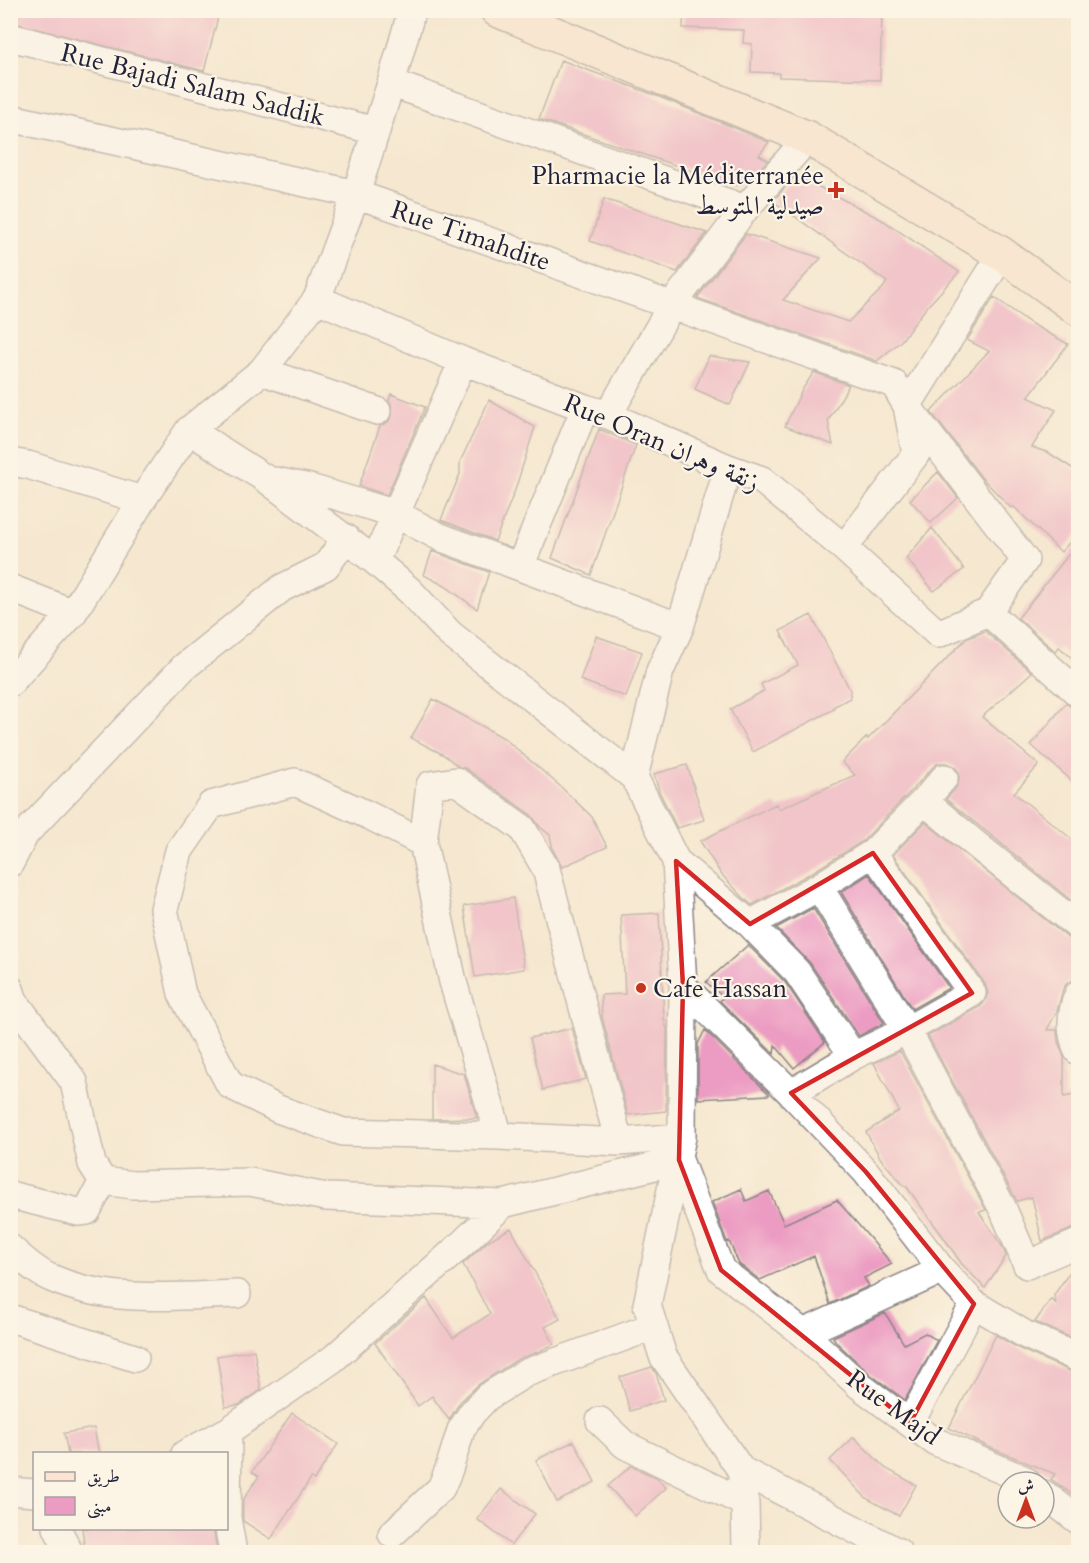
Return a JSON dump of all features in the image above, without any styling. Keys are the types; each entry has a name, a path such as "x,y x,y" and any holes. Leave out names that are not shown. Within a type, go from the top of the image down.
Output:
{"street":[{"path":"10,683 73,613 142,500 189,430 262,371 317,299 357,195 412,10"},
{"path":"497,10 808,138 1002,254 1078,309"},
{"name":"Rue Bajadi Salam Saddik","path":"10,37 376,131"},
{"path":"391,83 745,209"},
{"name":"Rue Timahdite","path":"10,118 357,195 894,384 907,406 1025,560 988,612"},
{"path":"520,567 597,411 745,209 808,138"},
{"path":"844,548 916,454 907,406 1002,254"},
{"name":"Rue Oran زنقة وهران","path":"317,299 463,361 597,411 728,468 762,480 844,548 938,634 988,612"},
{"path":"375,561 463,361"},
{"path":"262,371 377,411"},
{"path":"189,430 266,479 346,538 410,591 450,634 634,777 676,861 750,924 797,972 853,1056"},
{"path":"10,462 28,465 142,500"},
{"path":"634,777 660,671 680,627 728,468"},
{"path":"266,479 310,488 396,514 440,537 680,627"},
{"path":"10,863 26,834 184,667 282,588 326,566 346,538"},
{"path":"10,588 73,613"},
{"path":"988,612 1078,693"},
{"path":"750,924 819,887 873,853 944,778"},
{"path":"499,1136 453,982 423,843 430,785 456,781 522,828 546,869 619,1142"},
{"path":"423,843 370,816 295,783 211,805 179,851 164,909 182,994 230,1085 278,1109 343,1132 499,1136 619,1142 680,1148"},
{"path":"924,801 1078,926"},
{"path":"791,1093 853,1056 907,1030 972,993 873,853"},
{"path":"676,861 683,986 680,1148 648,1305 663,1356 741,1470 745,1503 746,1552"},
{"path":"819,887 907,1030 1003,1209 1027,1265 1078,1244"},
{"path":"683,986 791,1093 866,1172 942,1270 974,1304 1026,1335 1078,1358"},
{"path":"10,989 15,1001 74,1082 92,1164 104,1181 133,1185 250,1182 326,1197 503,1204 680,1148"},
{"path":"1078,995 1071,1016 1078,1051"},
{"name":"Rue Majd","path":"680,1148 721,1270 802,1332 860,1386 934,1441 1002,1470"},
{"path":"10,1195 78,1212 87,1211 104,1181"},
{"path":"189,1452 228,1431 333,1359 462,1244 503,1204"},
{"path":"10,1248 50,1278 92,1292 145,1297 237,1294"},
{"path":"802,1332 942,1270"},
{"path":"910,1423 974,1304"},
{"path":"10,1318 135,1358"},
{"path":"392,1534 441,1488 461,1430 472,1413 487,1397 526,1373 654,1326"},
{"path":"600,1421 625,1445 745,1503"},
{"path":"228,1431 228,1452"},
{"path":"741,1470 898,1552"},
{"path":"10,1491 33,1493"},
{"path":"1056,1503 1078,1520"},
{"path":"228,1524 233,1552"},
{"path":"58,1530 69,1552"}],"highlighted area":[{"path":"873,853 972,993 791,1093 866,1172 974,1304 910,1423 721,1270 679,1160 683,986 676,861 750,924"}],"building":[{"path":"10,10 220,10 204,71 10,22"},
{"path":"684,10 882,10 880,80 779,77 779,73 751,72 752,44 743,43 744,30 683,28"},
{"path":"561,60 769,142 759,155 768,160 747,183 742,179 736,186 539,119"},
{"path":"796,175 884,221 959,272 926,308 901,341 877,361 697,298 746,234 821,258 783,300 848,322 883,288 887,282 773,201"},
{"path":"604,199 707,233 677,272 590,241"},
{"path":"994,297 1030,323 1068,344 1028,397 1056,410 1032,447 1049,453 1078,472 1078,533 1061,552 1013,506 1011,508 981,477 931,412 989,351 967,340"},
{"path":"709,356 750,362 730,405 695,389"},
{"path":"814,372 849,385 828,421 833,445 785,426 802,390"},
{"path":"391,394 425,407 387,495 359,486 380,426 388,422 392,416 389,400"},
{"path":"489,400 535,427 515,490 495,541 441,520 460,474 460,462"},
{"path":"599,429 636,445 591,575 552,558"},
{"path":"938,472 958,498 931,523 910,500"},
{"path":"932,528 964,569 934,591 906,558"},
{"path":"1078,543 1078,663 1059,647 1055,651 1018,618"},
{"path":"432,551 489,572 477,609 445,586 424,575"},
{"path":"811,615 850,690 850,698 833,707 834,709 753,752 730,709 764,691 761,684 798,665 780,631"},
{"path":"985,631 1032,672 982,717 1039,765 1014,793 1078,844 1078,906 946,799 956,788 959,772 955,767 946,763 938,763 932,768 863,841 752,905 746,900 721,874 700,841 776,804 779,809 855,775 842,762 867,737 868,739 966,639"},
{"path":"596,636 642,652 626,697 580,680"},
{"path":"433,699 504,738 592,817 607,847 562,867 553,850 550,835 531,815 465,768 459,767 444,755 411,738"},
{"path":"1066,703 1078,713 1078,786 1031,745"},
{"path":"687,765 704,820 677,828 659,791 654,774"},
{"path":"925,822 1068,938 1078,941 1078,975 1063,989 1057,1011 1047,1030 1057,1030 1064,1057 1064,1097 1078,1094 1078,1227 1042,1241 1032,1197 1017,1201 928,1036 980,1007 988,993 985,984 893,855"},
{"path":"869,874 949,988 912,1009 841,892"},
{"path":"513,898 524,969 475,977 464,906"},
{"path":"813,908 884,1023 859,1036 810,963 776,928"},
{"path":"659,913 664,1019 667,1029 666,1111 628,1115 602,1017 601,995 625,994 621,915"},
{"path":"748,945 785,982 825,1042 794,1068 775,1045 774,1054 720,1001 723,997 706,982"},
{"path":"572,1028 586,1079 543,1090 530,1038"},
{"path":"705,1030 769,1095 698,1099 698,1044"},
{"path":"900,1051 986,1210 979,1212 1002,1246 1006,1256 985,1288 961,1263 906,1186 881,1159 866,1132 899,1111 874,1063"},
{"path":"432,1064 464,1074 477,1118 432,1119"},
{"path":"741,1189 746,1201 769,1191 784,1224 837,1200 892,1264 864,1278 869,1286 830,1304 814,1256 760,1280 739,1264 729,1241 727,1242 712,1202"},
{"path":"511,1228 560,1319 545,1327 554,1344 518,1359 479,1384 460,1402 449,1420 432,1396 418,1406 375,1343 426,1298 453,1338 490,1314 463,1264 489,1240"},
{"path":"1078,1260 1078,1341 1035,1322 1051,1299 1056,1304 1054,1295"},
{"path":"885,1313 904,1344 925,1333 937,1340 905,1400 870,1374 833,1337"},
{"path":"996,1335 1020,1349 1078,1374 1078,1499 1056,1483 1056,1470 1045,1470 949,1428"},
{"path":"254,1350 261,1390 239,1405 225,1407 217,1356"},
{"path":"652,1367 664,1400 630,1411 620,1377"},
{"path":"292,1413 338,1444 314,1480 311,1478 271,1539 243,1521 243,1500 259,1476 252,1472"},
{"path":"94,1428 99,1452 68,1452 64,1433"},
{"path":"854,1437 885,1468 916,1485 899,1516 866,1498 830,1460"},
{"path":"574,1441 595,1482 557,1502 536,1460"},
{"path":"631,1466 657,1478 666,1488 635,1516 608,1486"},
{"path":"501,1489 535,1514 511,1545 477,1519"},
{"path":"82,1530 213,1530 217,1551 210,1552 85,1552"}],"place":[{"name":"Pharmacie la Méditerranée صيدلية المتوسط","path":"836,190"},
{"name":"Cafe Hassan","path":"641,988"}]}
